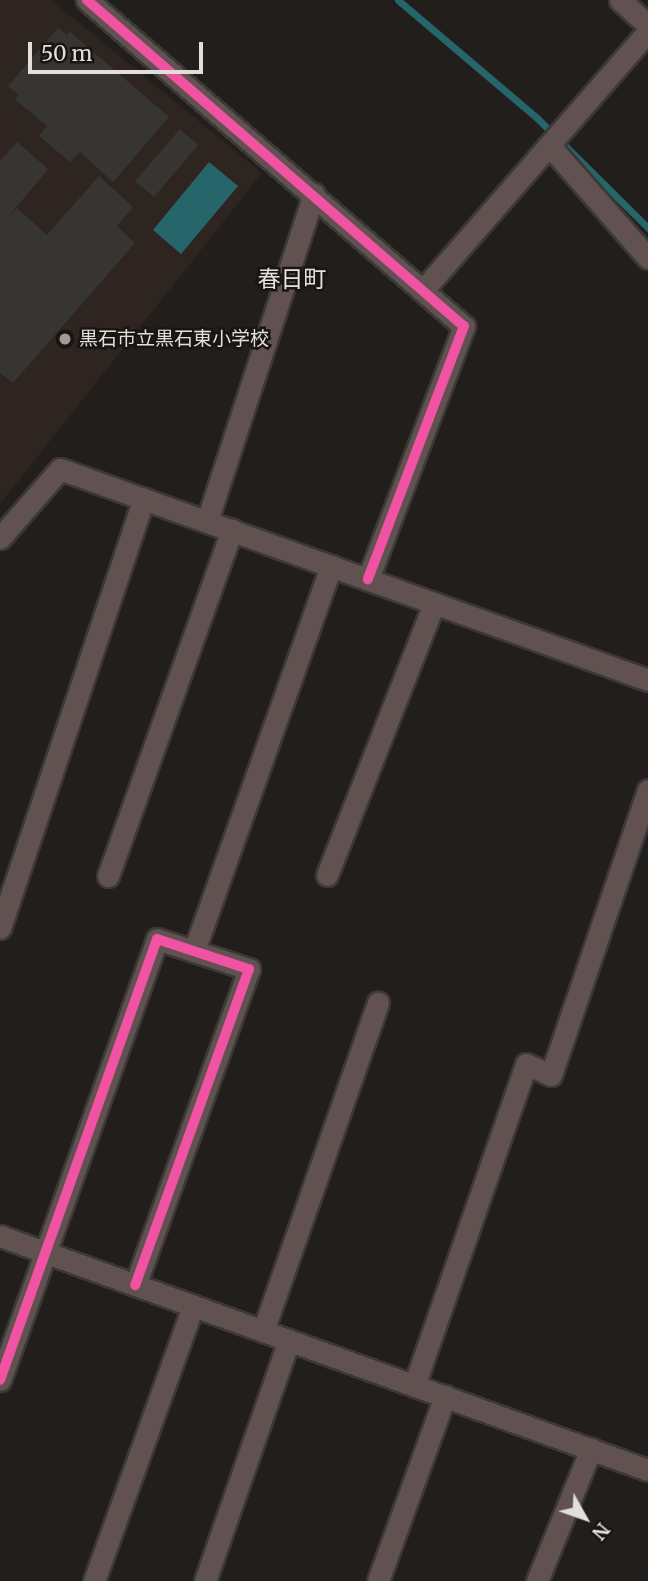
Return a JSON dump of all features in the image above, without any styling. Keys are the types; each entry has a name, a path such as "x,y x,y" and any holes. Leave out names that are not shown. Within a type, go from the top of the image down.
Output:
{"street":[{"path":"87,0 464,326 368,579"},
{"path":"620,0 648,24"},
{"path":"424,289 648,31"},
{"path":"549,145 648,258"},
{"path":"207,521 314,194"},
{"path":"0,538 60,469 648,680"},
{"path":"0,928 144,498"},
{"path":"108,876 232,530"},
{"path":"194,951 331,566"},
{"path":"327,875 434,603"},
{"path":"414,1385 526,1063 551,1075 648,790"},
{"path":"0,1380 158,939 250,969 135,1285"},
{"path":"262,1331 378,1003"},
{"path":"0,1236 648,1470"},
{"path":"94,1581 193,1306"},
{"path":"205,1581 289,1340"},
{"path":"378,1581 444,1396"},
{"path":"537,1581 591,1449"}],"shaded area":[{"name":"黒石市立黒石東小学校","path":"0,0 51,0 262,173 0,504"}],"water":[{"path":"209,162 238,186 181,254 153,230"}],"building":[{"path":"58,28 67,35 70,32 169,117 113,182 80,152 70,162 39,136 47,126 15,99 19,95 8,86"},
{"path":"180,129 198,145 154,197 135,181"},
{"path":"17,142 48,169 3,223 17,208 47,235 99,176 133,207 117,226 135,243 13,383 0,373 0,161"}],"waterway":[{"path":"398,0 536,117 648,228"}],"cycle path":[{"path":"87,0 464,326 368,579"},
{"path":"0,1380 157,939 249,969 135,1285"}],"place":[{"name":"黒石市立黒石東小学校","path":"65,339"}],"district":[{"name":"春日町","path":"292,279"}]}
